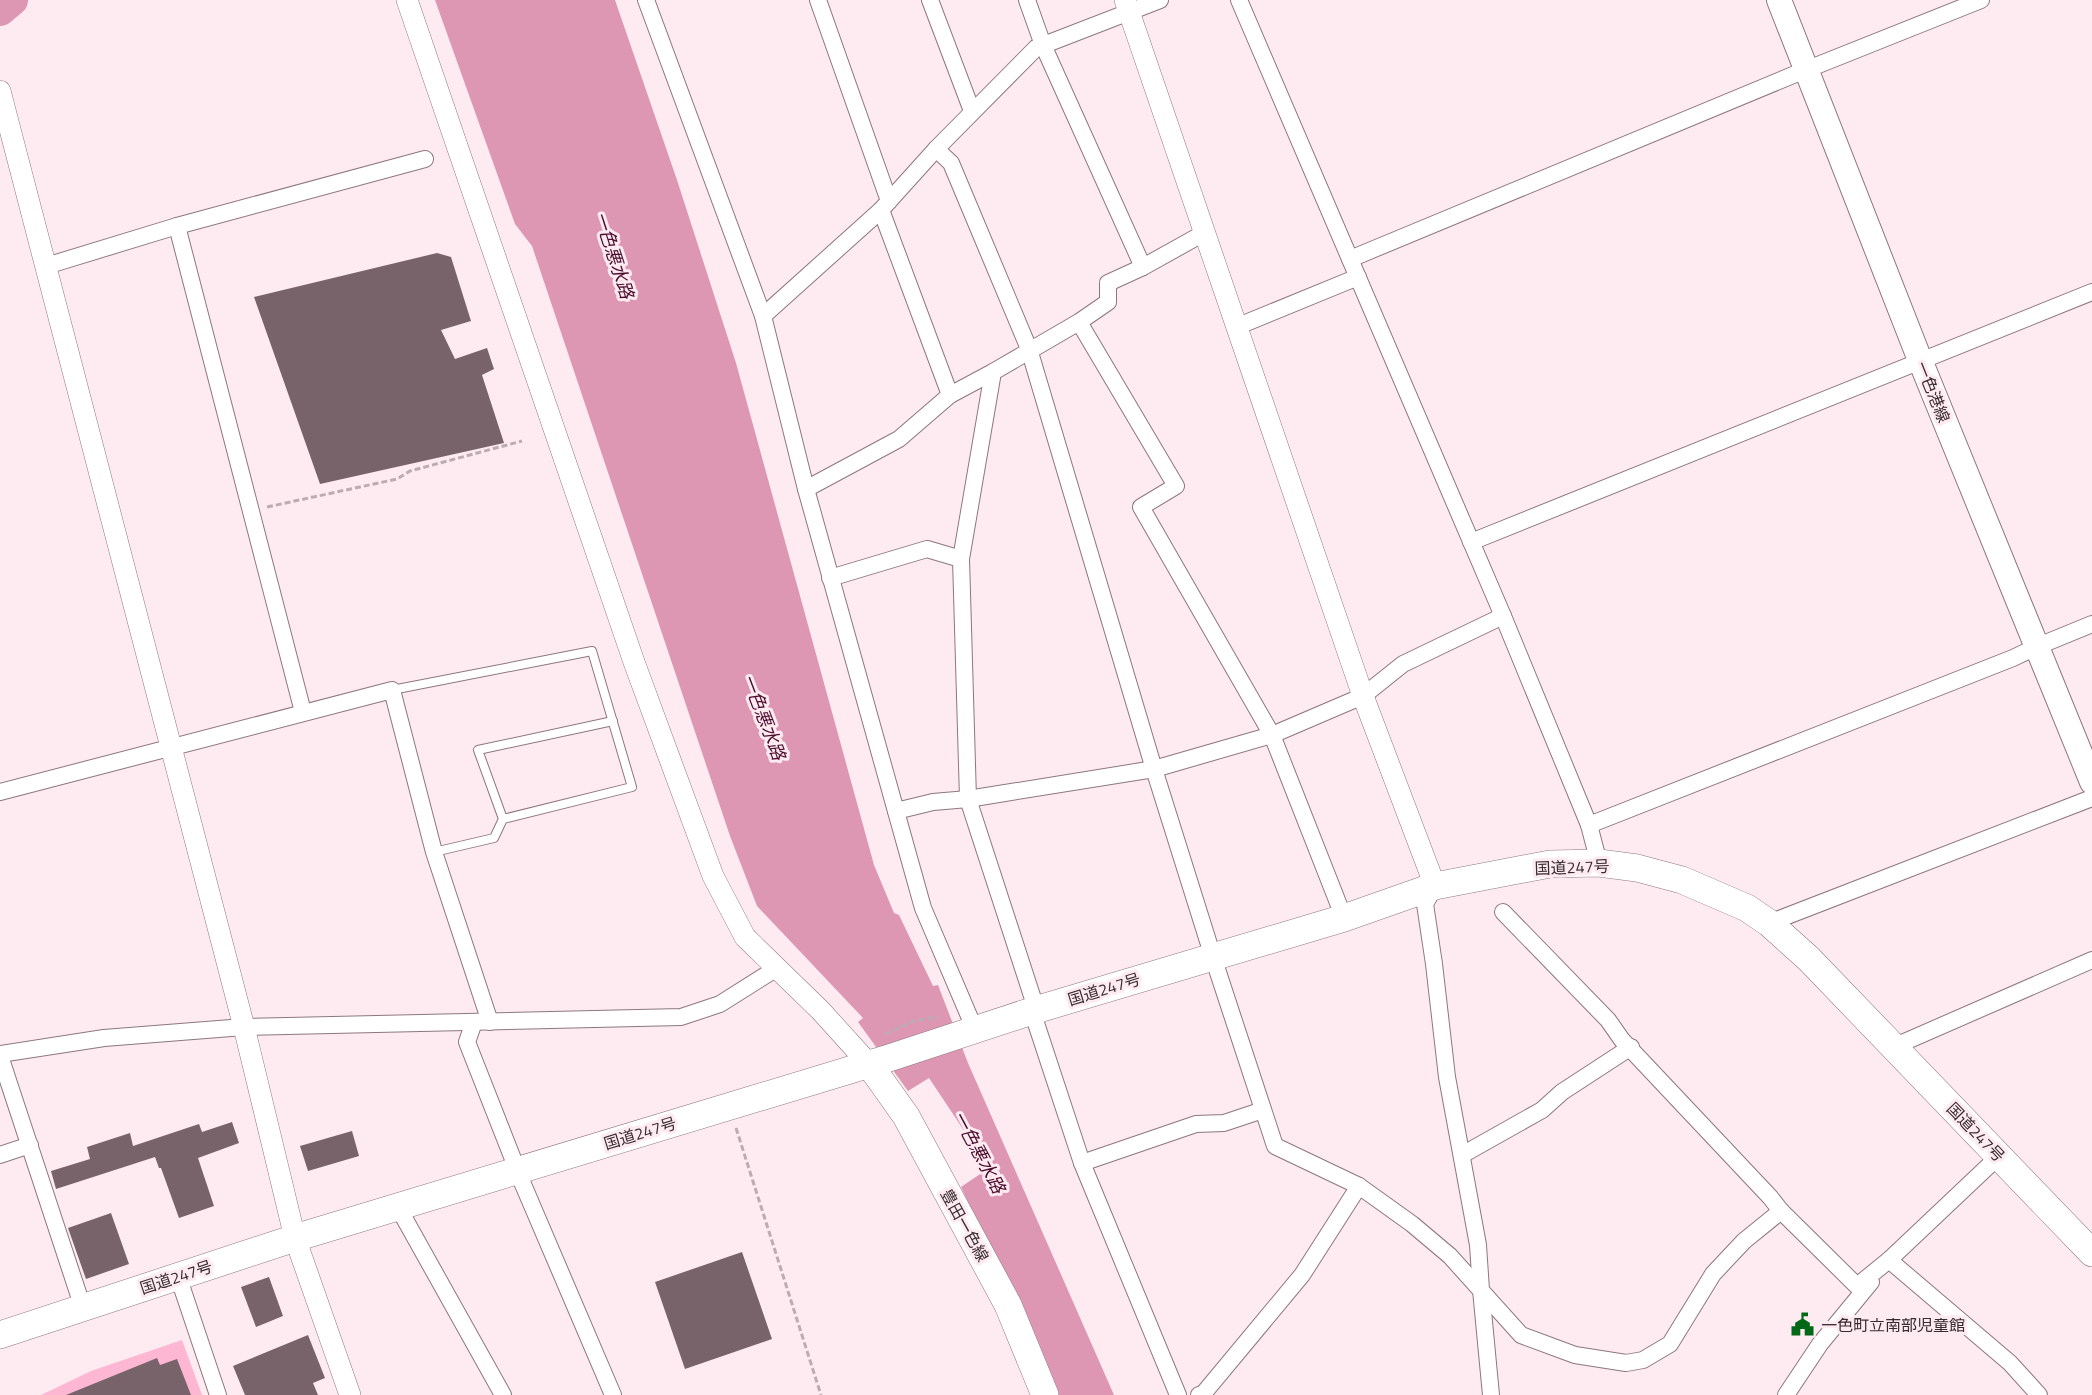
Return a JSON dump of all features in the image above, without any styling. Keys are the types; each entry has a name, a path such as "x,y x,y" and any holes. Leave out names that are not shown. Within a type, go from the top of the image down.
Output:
{"main road":[{"name":"一色港線","path":"1779,0 1920,360 2092,782"},
{"name":"国道247号","path":"0,1335 295,1238 517,1170 960,1027 1032,1011 1344,918 1435,886 1550,864 1599,863 1637,868 1682,880 1747,908 1769,923 1809,959 2092,1253"},
{"name":"豊田一色線","path":"878,1053 906,1116 1003,1294 1045,1395"}],"street":[{"path":"407,0 634,662 713,876 745,937 821,1011 878,1053"},
{"path":"646,0 763,316 830,578 923,908 960,1027"},
{"path":"818,0 885,206 951,395"},
{"path":"930,0 972,111"},
{"path":"1027,0 1043,45 1143,267"},
{"path":"763,316 885,206 936,148 1036,48 1127,6 1160,0"},
{"path":"1239,0 1503,616 1589,825 1599,863"},
{"path":"1350,260 1805,70 1981,0"},
{"path":"1127,6 1364,696 1435,886 1425,904 1447,1077 1478,1245 1491,1395"},
{"path":"0,91 244,1027 295,1238 350,1395"},
{"path":"936,148 951,163 1029,349 1154,768 1275,1146 1359,1186 1412,1224 1450,1256 1521,1335 1575,1355 1626,1364 1643,1360 1670,1344 1713,1274 1744,1241 1781,1211"},
{"path":"46,266 177,226 425,159"},
{"path":"177,226 303,712"},
{"path":"806,489 899,439 951,395 1078,322 1108,302 1108,283 1143,267 1204,233"},
{"path":"1236,327 1358,277"},
{"path":"1472,542 2092,292"},
{"path":"1078,322 1176,486 1141,507 1272,735 1344,918"},
{"path":"993,372 961,559 968,799 1034,1002 1032,1011 1082,1163 1178,1395"},
{"path":"830,578 927,549 961,559"},
{"path":"896,811 933,802 968,799 1154,768 1272,735 1364,696 1403,664 1503,616"},
{"path":"1589,825 2013,658 2092,624"},
{"path":"0,792 392,690 434,852 482,1022"},
{"path":"1769,923 2092,798"},
{"path":"1503,912 1608,1020 1622,1040 1631,1047 1781,1211 1857,1286 1889,1260 1999,1156"},
{"path":"1893,1047 2092,960"},
{"path":"83,1308 0,1055 104,1038 244,1027 681,1017 720,1004 777,968"},
{"path":"482,1022 467,1042 517,1170 610,1394"},
{"path":"1462,1155 1542,1110 1562,1092 1631,1047"},
{"path":"1082,1163 1196,1124 1224,1123 1263,1110"},
{"path":"0,1155 30,1145"},
{"path":"1199,1395 1203,1394 1302,1275 1359,1186"},
{"path":"400,1206 403,1216 503,1395"},
{"path":"1786,1395 1820,1344 1889,1260"},
{"path":"1889,1260 2010,1363 2039,1395"},
{"path":"178,1276 218,1395"}],"lane":[{"path":"392,690 592,651 632,787 503,819"},
{"path":"434,852 494,838 503,819 478,750 613,721"}],"path":[{"path":"250,510 397,479 410,471 522,441"},
{"path":"878,1053 914,1021 960,1027"},
{"path":"732,1118 821,1395"}],"shaded area":[{"path":"182,1340 202,1395 41,1395 91,1371"}],"water":[{"name":"一色悪水路","path":"435,0 615,0 677,180 736,363 874,865 894,913 899,915 933,986 938,985 968,1063 1114,1395 1058,1395 961,1187 989,1168 929,1078 908,1091 858,1022 863,1018 757,906 730,836 532,246 515,224"}],"building":[{"path":"437,253 451,257 471,321 441,330 455,359 487,348 494,369 482,375 504,443 320,484 254,297"},
{"path":"232,1122 239,1143 198,1158 214,1206 179,1218 155,1157 56,1189 51,1171 90,1159 87,1147 130,1133 133,1146 199,1124 202,1132"},
{"path":"352,1131 359,1156 308,1171 300,1146"},
{"path":"111,1213 129,1264 86,1279 68,1228"},
{"path":"742,1252 772,1339 685,1369 655,1282"},
{"path":"269,1277 283,1316 256,1327 241,1287"},
{"path":"308,1335 325,1378 313,1383 318,1395 245,1395 233,1366"},
{"path":"157,1358 160,1365 177,1359 191,1395 66,1395"}],"waterway":[{"path":"0,10 12,0"}],"place":[{"name":"一色町立南部児童館","path":"1803,1325"}]}
